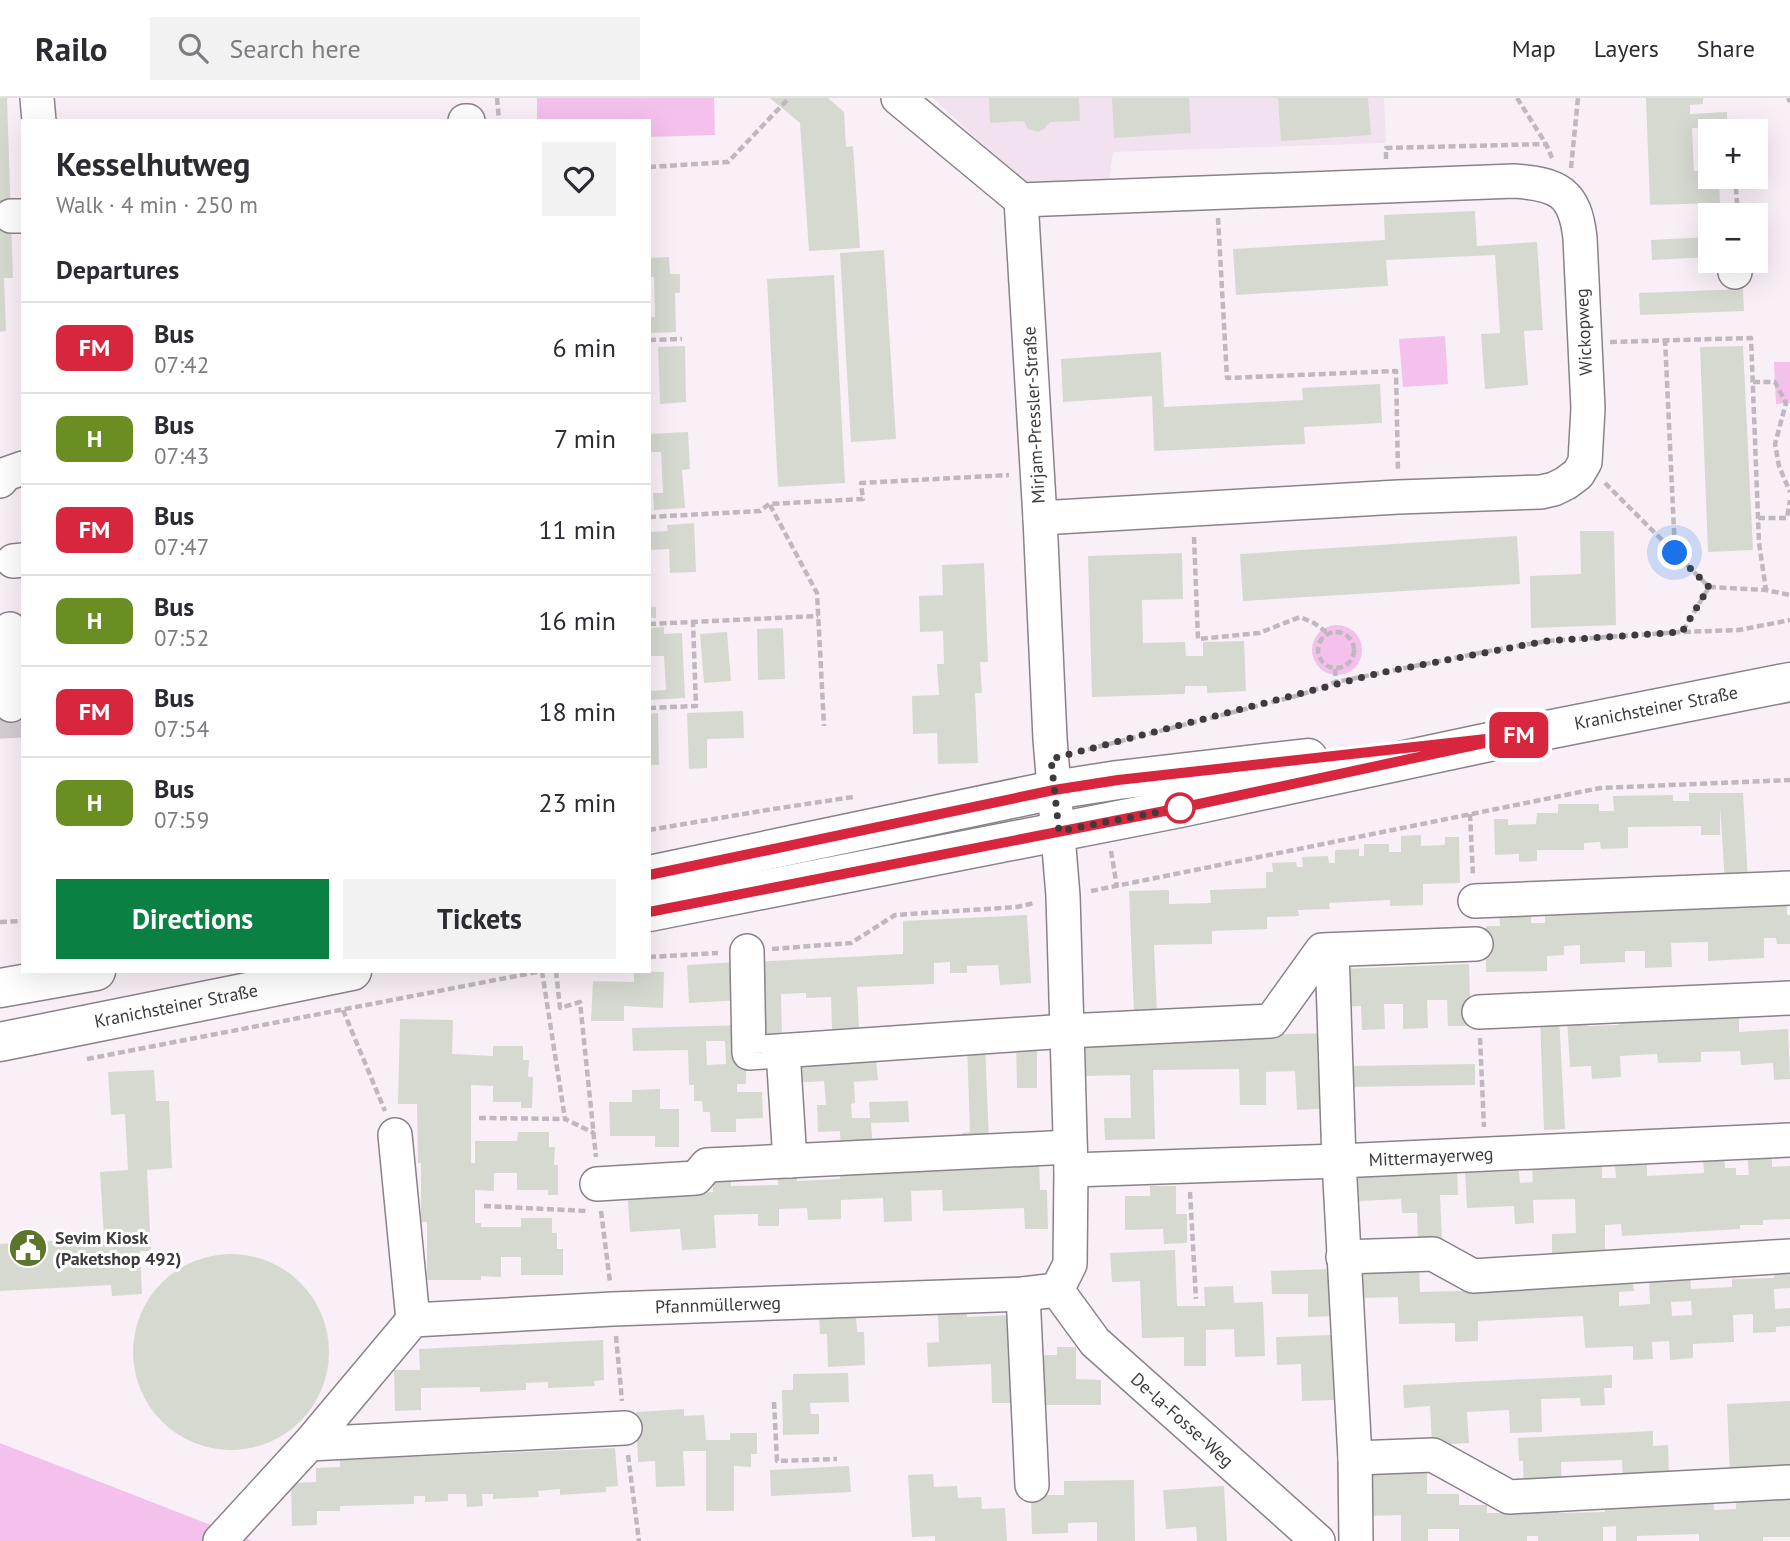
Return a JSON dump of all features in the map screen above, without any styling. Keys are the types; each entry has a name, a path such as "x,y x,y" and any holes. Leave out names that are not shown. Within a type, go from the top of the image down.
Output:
{"main road":[{"name":"Kranichsteiner Straße","path":"651,912 1180,808 1522,735 1790,682"},
{"name":"Kranichsteiner Straße","path":"651,875 1053,775 1160,775 1522,735"},
{"path":"0,988 85,973"},
{"name":"Kranichsteiner Straße","path":"0,1042 342,973"}],"street":[{"path":"37,98 39,119"},
{"path":"898,98 1021,200 1514,181 1537,182 1554,187 1568,197"},
{"name":"Wickopweg","path":"1568,197 1578,217 1588,432 1585,462"},
{"name":"Mirjam-Pressler-Straße","path":"1021,200 1053,775 1063,896 1071,1159 1070,1264 1057,1290"},
{"path":"1040,518 1398,497 1541,492 1554,489 1578,474 1585,462"},
{"path":"0,481 6,474 21,469"},
{"path":"11,628 11,705"},
{"path":"1475,901 1790,888"},
{"path":"747,951 749,1053 1067,1031 1271,1021 1322,950 1476,944"},
{"path":"1332,950 1343,1257 1355,1458 1356,1541"},
{"path":"1479,1012 1790,998"},
{"path":"783,1051 790,1161"},
{"path":"220,1541 309,1444 413,1320 395,1135"},
{"name":"Mittermayerweg","path":"599,1198 696,1178 707,1165 790,1161 1071,1159 1189,1167 1790,1140"},
{"path":"1343,1257 1433,1254 1473,1276 1790,1256"},
{"name":"Pfannmüllerweg","path":"413,1320 613,1309 1023,1294 1057,1290"},
{"name":"De-la-Fosse-Weg","path":"1057,1290 1095,1342 1318,1541"},
{"path":"1023,1294 1032,1485"},
{"path":"309,1444 625,1428"},
{"path":"1355,1458 1433,1455 1509,1497 1790,1482"}],"path":[{"path":"498,98 499,119"},
{"path":"651,167 728,162 789,98"},
{"path":"1517,98 1546,144 1568,197"},
{"path":"1568,197 1578,98"},
{"path":"1217,193 1227,378 1396,371 1398,497"},
{"path":"1585,343 1751,338 1759,518 1766,590"},
{"path":"651,340 682,339"},
{"path":"1665,339 1675,553"},
{"path":"1753,382 1775,382 1786,403 1775,444 1779,466 1790,492"},
{"path":"1585,462 1709,587 1766,590 1790,595"},
{"path":"651,517 760,511 769,504 863,499 861,482 1037,474"},
{"path":"1759,518 1787,518 1790,500"},
{"path":"769,504 817,593 824,726"},
{"path":"1193,508 1198,639 1259,633 1300,617 1329,634"},
{"path":"1682,632 1709,587"},
{"path":"651,624 818,616"},
{"path":"1053,775 1336,682 1546,641 1739,630 1790,620"},
{"path":"651,708 696,706 693,622"},
{"path":"1341,633 1352,641 1354,654 1348,664 1335,669 1324,664 1318,654 1320,642 1329,634 1341,633"},
{"path":"1335,669 1336,682"},
{"path":"651,957 851,943 895,915 1017,908 1063,896 1601,788 1790,780"},
{"path":"651,830 861,796"},
{"path":"1110,838 1117,887"},
{"path":"0,922 21,921"},
{"path":"82,1060 532,973"},
{"path":"542,973 565,1119"},
{"path":"478,1118 565,1119 594,1133 580,1002 560,1008 556,973"},
{"path":"343,1010 395,1135"},
{"path":"1189,1167 1196,1299"},
{"path":"484,1206 599,1198"},
{"path":"774,1402 777,1461 837,1459"}],"shaded area":[{"path":"537,98 714,98 715,135 651,137 651,119 537,119"},
{"path":"933,98 1384,98 1386,143 1113,152 1109,182 1027,186"},
{"path":"1445,336 1448,384 1403,387 1399,339"},
{"path":"1774,362 1790,362 1790,403 1776,404"},
{"path":"1337,625 1355,632 1362,650 1355,668 1337,675 1319,668 1312,650 1319,632"},
{"path":"0,1443 252,1541 0,1541"}],"building":[{"path":"0,98 7,98 13,278 4,278 6,331 0,332"},
{"path":"770,98 828,98 844,112 846,147 853,146 860,248 809,251 800,123"},
{"path":"989,98 1079,98 1080,121 1050,122 1038,132 1028,129 1024,121 990,123"},
{"path":"1112,98 1189,98 1191,133 1114,138"},
{"path":"1278,98 1368,98 1371,135 1281,141"},
{"path":"1646,98 1703,98 1703,104 1690,105 1690,114 1727,112 1727,119 1698,119 1698,128 1692,128 1694,171 1698,171 1698,189 1719,189 1720,203 1650,205"},
{"path":"1475,211 1477,246 1537,242 1543,330 1524,331 1528,385 1485,389 1481,334 1500,333 1495,255 1386,260 1388,286 1236,295 1233,249 1385,240 1384,215"},
{"path":"1698,238 1698,258 1652,260 1651,240"},
{"path":"884,250 896,439 851,442 840,253"},
{"path":"669,257 670,274 680,274 680,293 675,293 676,332 651,333 651,317 655,317 651,258"},
{"path":"834,275 845,483 778,487 767,279"},
{"path":"1743,289 1744,311 1640,315 1639,293"},
{"path":"685,346 686,402 660,404 658,347"},
{"path":"1743,346 1753,550 1708,552 1700,347"},
{"path":"1161,352 1164,407 1303,400 1302,388 1380,384 1382,423 1304,427 1305,444 1154,451 1152,396 1063,402 1061,359"},
{"path":"688,432 690,469 682,470 685,508 654,510 653,493 663,493 661,452 651,452 651,434"},
{"path":"694,523 696,572 670,573 669,549 651,550 651,532 668,531 667,525"},
{"path":"1580,531 1614,531 1616,625 1531,628 1530,576 1581,574"},
{"path":"1517,536 1520,584 1243,601 1240,554"},
{"path":"1182,553 1183,599 1142,600 1143,643 1185,642 1186,656 1203,656 1203,642 1244,641 1246,691 1207,693 1207,686 1185,686 1185,694 1092,697 1088,556"},
{"path":"984,563 988,662 980,662 982,693 975,693 978,763 938,764 937,733 913,734 912,696 939,695 937,664 944,664 943,631 920,632 919,596 943,595 942,565"},
{"path":"651,607 656,607 656,618 651,618"},
{"path":"664,627 664,634 682,633 685,698 651,700 651,691 666,690 664,656 651,656 651,628"},
{"path":"783,628 785,679 758,680 757,629"},
{"path":"727,632 731,681 704,683 700,634"},
{"path":"743,711 744,738 707,739 707,768 689,769 687,713"},
{"path":"658,713 659,765 651,765 651,714"},
{"path":"1689,793 1743,793 1748,881 1725,883 1720,806 1720,835 1701,835 1701,826 1628,827 1628,848 1601,849 1600,842 1584,843 1584,850 1537,850 1537,861 1519,862 1519,854 1495,855 1494,819 1508,819 1508,825 1536,824 1537,813 1558,813 1558,804 1599,804 1599,811 1614,811 1613,796 1673,795 1673,801 1689,801"},
{"path":"1421,835 1421,846 1445,845 1445,837 1459,837 1460,883 1423,884 1423,905 1390,906 1390,900 1329,903 1330,909 1298,910 1299,916 1267,917 1267,929 1212,931 1212,944 1154,945 1157,1013 1134,1013 1129,891 1169,890 1169,904 1211,903 1210,890 1266,888 1266,872 1273,872 1272,863 1296,862 1297,867 1303,867 1302,857 1328,856 1329,863 1335,863 1335,850 1359,849 1359,856 1364,856 1364,844 1389,844 1389,852 1401,852 1401,836"},
{"path":"1787,900 1790,944 1777,944 1776,938 1764,938 1764,958 1708,961 1708,942 1671,943 1672,967 1645,968 1645,951 1625,951 1625,962 1580,964 1580,945 1564,946 1564,955 1547,956 1547,971 1486,972 1486,926 1500,926 1499,914 1531,913 1531,923 1545,923 1545,912"},
{"path":"1027,915 1031,983 1000,985 998,965 967,966 967,973 950,973 950,962 934,963 934,984 857,987 859,1028 832,1029 831,997 806,998 806,993 781,994 782,1036 757,1036 754,962 903,954 903,921"},
{"path":"739,962 742,1000 689,1003 687,965"},
{"path":"1469,964 1471,1026 1448,1026 1447,1000 1427,1000 1428,1028 1403,1029 1403,1004 1384,1004 1385,1029 1362,1030 1361,1006 1341,1007 1339,969"},
{"path":"664,972 663,1008 624,1006 624,1021 591,1021 593,981 634,982 634,973"},
{"path":"1712,1011 1739,1011 1739,1032 1788,1029 1790,1079 1774,1080 1773,1063 1741,1065 1740,1051 1701,1052 1701,1062 1658,1063 1657,1054 1620,1056 1621,1077 1592,1079 1591,1066 1570,1067 1567,1019 1587,1018 1588,1026 1619,1025 1618,1015 1712,1019"},
{"path":"1559,1016 1565,1129 1544,1130 1540,1017"},
{"path":"400,1019 453,1020 452,1054 493,1056 493,1046 523,1046 523,1060 529,1060 528,1077 533,1077 532,1108 521,1108 521,1102 493,1102 493,1086 471,1085 471,1163 475,1163 475,1141 517,1141 518,1132 549,1132 549,1147 555,1147 554,1165 558,1165 558,1195 548,1195 548,1190 517,1190 517,1173 494,1173 494,1191 475,1190 475,1223 481,1223 481,1227 521,1227 521,1218 552,1218 552,1233 557,1233 557,1249 563,1249 563,1275 521,1275 521,1257 501,1257 501,1277 481,1276 481,1280 427,1280 427,1222 421,1222 417,1104 398,1104"},
{"path":"745,1025 746,1084 737,1084 737,1092 762,1092 763,1118 736,1119 736,1132 711,1132 710,1112 703,1112 702,1101 694,1101 694,1085 689,1085 688,1050 633,1051 632,1028","holes":["706,1041 725,1041 726,1064 707,1065"]},
{"path":"1330,1033 1331,1051 1317,1052 1318,1067 1331,1066 1333,1108 1297,1110 1295,1071 1266,1072 1266,1105 1240,1105 1239,1069 1153,1070 1155,1139 1105,1140 1104,1118 1131,1118 1130,1075 1085,1076 1085,1039"},
{"path":"1016,1042 1037,1042 1037,1088 1017,1088"},
{"path":"967,1044 985,1044 989,1143 963,1144 962,1133 970,1132"},
{"path":"875,1050 878,1080 854,1082 855,1103 851,1104 852,1118 870,1118 869,1102 908,1101 909,1122 871,1123 873,1152 841,1154 840,1131 818,1132 817,1105 826,1105 824,1081 793,1083 792,1056"},
{"path":"1475,1064 1475,1085 1346,1087 1345,1066"},
{"path":"154,1070 156,1101 169,1101 172,1168 147,1170 151,1251 140,1251 142,1294 112,1296 111,1285 0,1291 0,1244 104,1238 100,1172 128,1170 125,1114 111,1115 108,1072"},
{"path":"660,1089 660,1109 679,1109 679,1147 655,1147 655,1136 610,1136 609,1102 632,1102 632,1090"},
{"path":"1772,1153 1772,1167 1790,1166 1790,1219 1763,1220 1763,1225 1740,1225 1740,1229 1622,1236 1621,1224 1605,1225 1605,1256 1552,1257 1552,1234 1576,1233 1575,1199 1533,1200 1534,1223 1515,1224 1514,1206 1467,1208 1465,1173 1519,1171 1520,1183 1533,1182 1532,1167 1602,1165 1602,1178 1616,1178 1615,1163 1647,1161 1647,1176 1704,1173 1703,1157 1724,1155 1725,1168 1736,1168 1736,1175 1749,1175 1747,1154"},
{"path":"1039,1161 1040,1190 1047,1190 1048,1229 1025,1229 1024,1208 943,1211 942,1190 911,1191 912,1221 884,1222 883,1198 841,1200 841,1219 808,1220 807,1208 779,1209 779,1226 758,1226 758,1214 714,1215 716,1248 682,1250 680,1229 630,1232 627,1188 677,1194 713,1192 713,1171 730,1171 731,1186 778,1185 778,1174 797,1173 797,1181 840,1179 840,1167"},
{"path":"1457,1170 1458,1195 1440,1195 1442,1241 1418,1242 1417,1213 1402,1213 1401,1199 1359,1201 1358,1175"},
{"path":"1150,1186 1176,1186 1176,1214 1187,1214 1187,1243 1164,1244 1163,1229 1125,1230 1125,1196 1150,1196"},
{"path":"1175,1250 1177,1306 1205,1306 1204,1287 1233,1286 1234,1303 1263,1302 1265,1356 1235,1357 1234,1329 1206,1330 1206,1366 1184,1366 1184,1337 1142,1338 1140,1281 1112,1282 1110,1253"},
{"path":"231,1254 268,1261 300,1283 322,1315 329,1352 322,1389 300,1421 268,1443 231,1450 194,1443 162,1421 140,1389 133,1352 140,1315 162,1283 194,1261"},
{"path":"1419,1266 1420,1292 1463,1291 1463,1285 1632,1271 1634,1291 1619,1292 1619,1306 1650,1304 1649,1281 1665,1281 1665,1272 1690,1271 1691,1289 1732,1287 1732,1279 1774,1278 1774,1271 1790,1270 1790,1288 1774,1289 1775,1309 1790,1308 1790,1326 1776,1327 1776,1332 1753,1333 1753,1314 1733,1315 1734,1342 1693,1344 1693,1358 1670,1360 1669,1341 1652,1342 1653,1359 1633,1360 1633,1346 1585,1348 1583,1316 1478,1321 1478,1341 1455,1342 1455,1323 1399,1324 1398,1297 1354,1298 1353,1268","holes":["1691,1301 1692,1315 1672,1316 1671,1302"]},
{"path":"1331,1269 1332,1316 1308,1317 1308,1294 1272,1294 1271,1271"},
{"path":"967,1312 967,1317 1012,1315 1015,1403 992,1403 991,1364 928,1367 927,1343 939,1342 938,1313"},
{"path":"856,1315 857,1332 864,1332 865,1365 828,1367 827,1334 820,1334 819,1317"},
{"path":"1332,1335 1334,1400 1302,1401 1301,1364 1277,1365 1276,1337"},
{"path":"603,1340 604,1380 594,1381 595,1386 548,1388 548,1382 526,1383 526,1390 480,1392 480,1387 421,1388 421,1410 395,1411 394,1370 420,1370 419,1349"},
{"path":"1057,1347 1076,1347 1076,1379 1101,1380 1101,1405 1036,1405 1037,1355 1057,1355"},
{"path":"848,1373 849,1402 810,1403 811,1414 819,1414 819,1434 783,1435 782,1390 793,1390 793,1374"},
{"path":"1612,1375 1612,1388 1604,1388 1605,1405 1581,1406 1580,1398 1541,1399 1542,1432 1510,1433 1509,1410 1467,1412 1469,1443 1432,1445 1430,1406 1404,1408 1403,1385"},
{"path":"1790,1401 1790,1474 1730,1476 1727,1404"},
{"path":"684,1409 684,1416 704,1415 706,1440 730,1440 730,1433 757,1433 757,1454 751,1454 751,1467 734,1466 734,1511 706,1511 706,1451 683,1451 685,1486 656,1487 655,1461 638,1462 636,1412"},
{"path":"1653,1431 1653,1446 1668,1445 1669,1474 1623,1482 1622,1460 1561,1462 1562,1486 1524,1488 1523,1461 1519,1461 1518,1438"},
{"path":"615,1448 618,1486 606,1487 606,1492 560,1495 560,1489 538,1491 539,1497 493,1499 493,1494 482,1494 483,1506 467,1507 466,1494 448,1494 448,1501 425,1502 425,1496 414,1496 414,1504 340,1506 340,1511 317,1511 317,1525 292,1526 291,1483 316,1482 316,1468 340,1467 340,1460"},
{"path":"849,1466 851,1492 771,1496 770,1470"},
{"path":"1427,1473 1427,1494 1459,1494 1459,1505 1487,1505 1487,1513 1529,1513 1528,1507 1559,1507 1559,1513 1605,1512 1605,1503 1713,1491 1714,1510 1736,1509 1736,1492 1762,1491 1763,1500 1790,1500 1790,1537 1763,1537 1763,1541 1699,1541 1699,1534 1637,1536 1637,1541 1616,1541 1616,1526 1603,1527 1603,1541 1538,1541 1538,1536 1527,1536 1527,1541 1459,1541 1459,1529 1428,1529 1428,1541 1401,1541 1401,1515 1364,1516 1363,1475"},
{"path":"933,1474 934,1487 957,1486 958,1498 981,1497 982,1509 1005,1508 1007,1541 935,1541 935,1536 912,1537 908,1475"},
{"path":"1134,1480 1135,1541 1097,1541 1097,1522 1068,1523 1068,1533 1032,1534 1031,1495 1064,1495 1064,1481"},
{"path":"1224,1486 1227,1541 1197,1541 1196,1527 1166,1529 1163,1490"}],"tunnel":[{"path":"11,705 13,739"}],"bus line":[{"name":"FM","path":"651,875 1054,790 1407,746 1522,735 1180,808 651,912"}],"place":[{"name":"Sevim Kiosk (Paketshop 492)","path":"28,1248"}],"route":[{"path":"1180,808 1059,831 1051,759 1300,695 1336,682 1379,673 1546,641 1682,632 1709,587 1675,553"}]}
